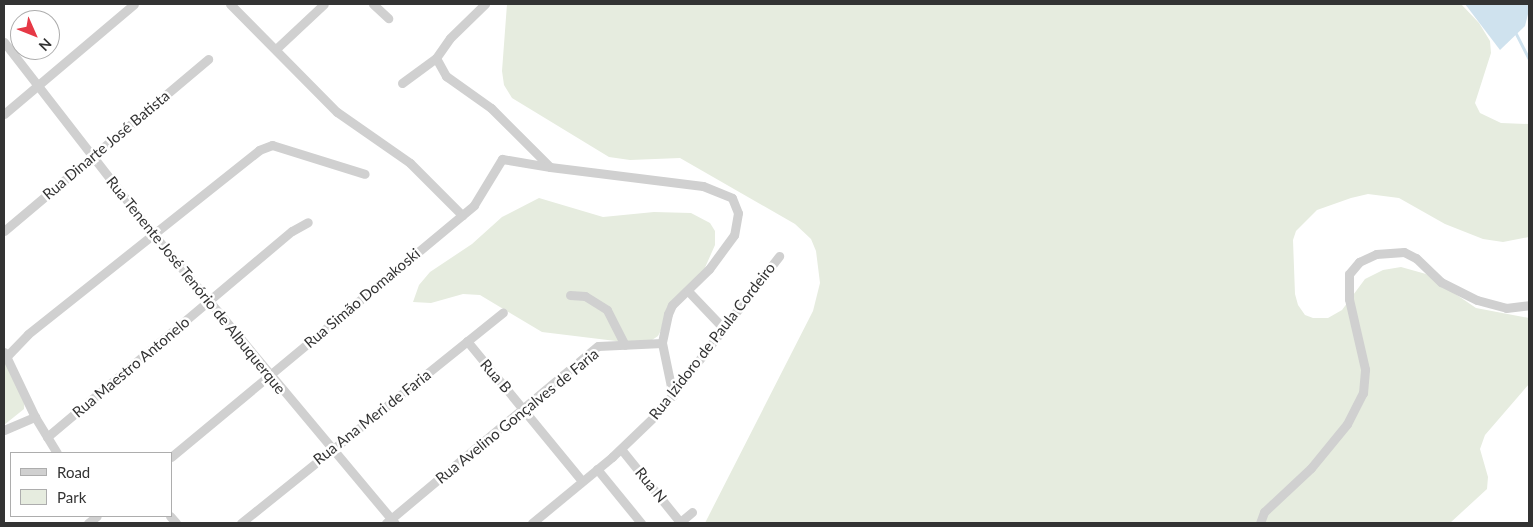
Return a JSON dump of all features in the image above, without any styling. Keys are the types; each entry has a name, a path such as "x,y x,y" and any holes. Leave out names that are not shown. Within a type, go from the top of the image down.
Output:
{"street":[{"path":"4,114 134,4"},
{"path":"230,4 277,48 337,112 410,164 462,215"},
{"path":"277,48 324,4"},
{"path":"373,4 388,18"},
{"path":"402,83 436,58 450,38 485,4"},
{"name":"Rua Tenente José Tenório de Albuquerque","path":"4,42 36,88 91,157 390,522"},
{"path":"436,58 446,76 491,108 550,166 703,186 732,198 738,213 734,235 688,292 672,305 662,344 673,396"},
{"name":"Rua Dinarte José Batista","path":"4,231 208,59"},
{"path":"56,452 35,417 5,354 259,150 272,145 365,174"},
{"name":"Rua Simão Domakoski","path":"172,457 474,205 502,159 550,166"},
{"name":"Rua Maestro Antonelo","path":"47,437 210,302 292,231 308,222"},
{"path":"1260,523 1264,512 1310,468 1347,424 1363,393 1365,369 1349,299 1349,274 1359,262 1376,254 1404,252 1416,258 1442,282 1477,300 1506,308 1529,305"},
{"name":"Rua Izidoro de Paula Cordeiro","path":"532,523 621,449 673,396 779,256"},
{"path":"688,292 724,329"},
{"path":"570,295 585,296 607,310 625,345"},
{"name":"Rua Ana Meri de Faria","path":"241,523 503,312"},
{"name":"Rua B","path":"467,342 582,481"},
{"name":"Rua Avelino Gonçalves de Faria","path":"390,522 598,346 662,344"},
{"path":"4,430 35,417"},
{"name":"Rua N","path":"621,449 680,523"},
{"path":"597,469 641,523"},
{"path":"680,523 692,512"}],"green space":[{"path":"507,4 1461,4 1479,23 1490,41 1491,53 1475,103 1480,113 1501,123 1529,124 1529,237 1503,242 1483,239 1445,224 1399,198 1368,194 1351,198 1317,210 1296,231 1293,240 1295,294 1298,305 1305,315 1313,318 1328,318 1342,310 1365,279 1383,270 1401,267 1426,274 1476,308 1529,318 1529,384 1485,435 1480,449 1488,477 1487,489 1450,523 705,523 813,311 820,283 816,251 811,239 795,224 680,158 630,160 609,157 512,98 504,85 502,71"},
{"path":"539,198 603,217 654,212 691,213 710,223 715,231 715,245 700,279 672,310 658,336 649,342 624,342 542,332 480,295 463,294 431,303 413,302 419,285 430,272 472,244 502,217"},
{"path":"4,357 25,393 24,409 4,425"}],"water":[{"path":"1465,4 1529,4 1529,10 1525,26 1500,50"}],"waterway":[{"path":"1516,33 1529,59"}]}
